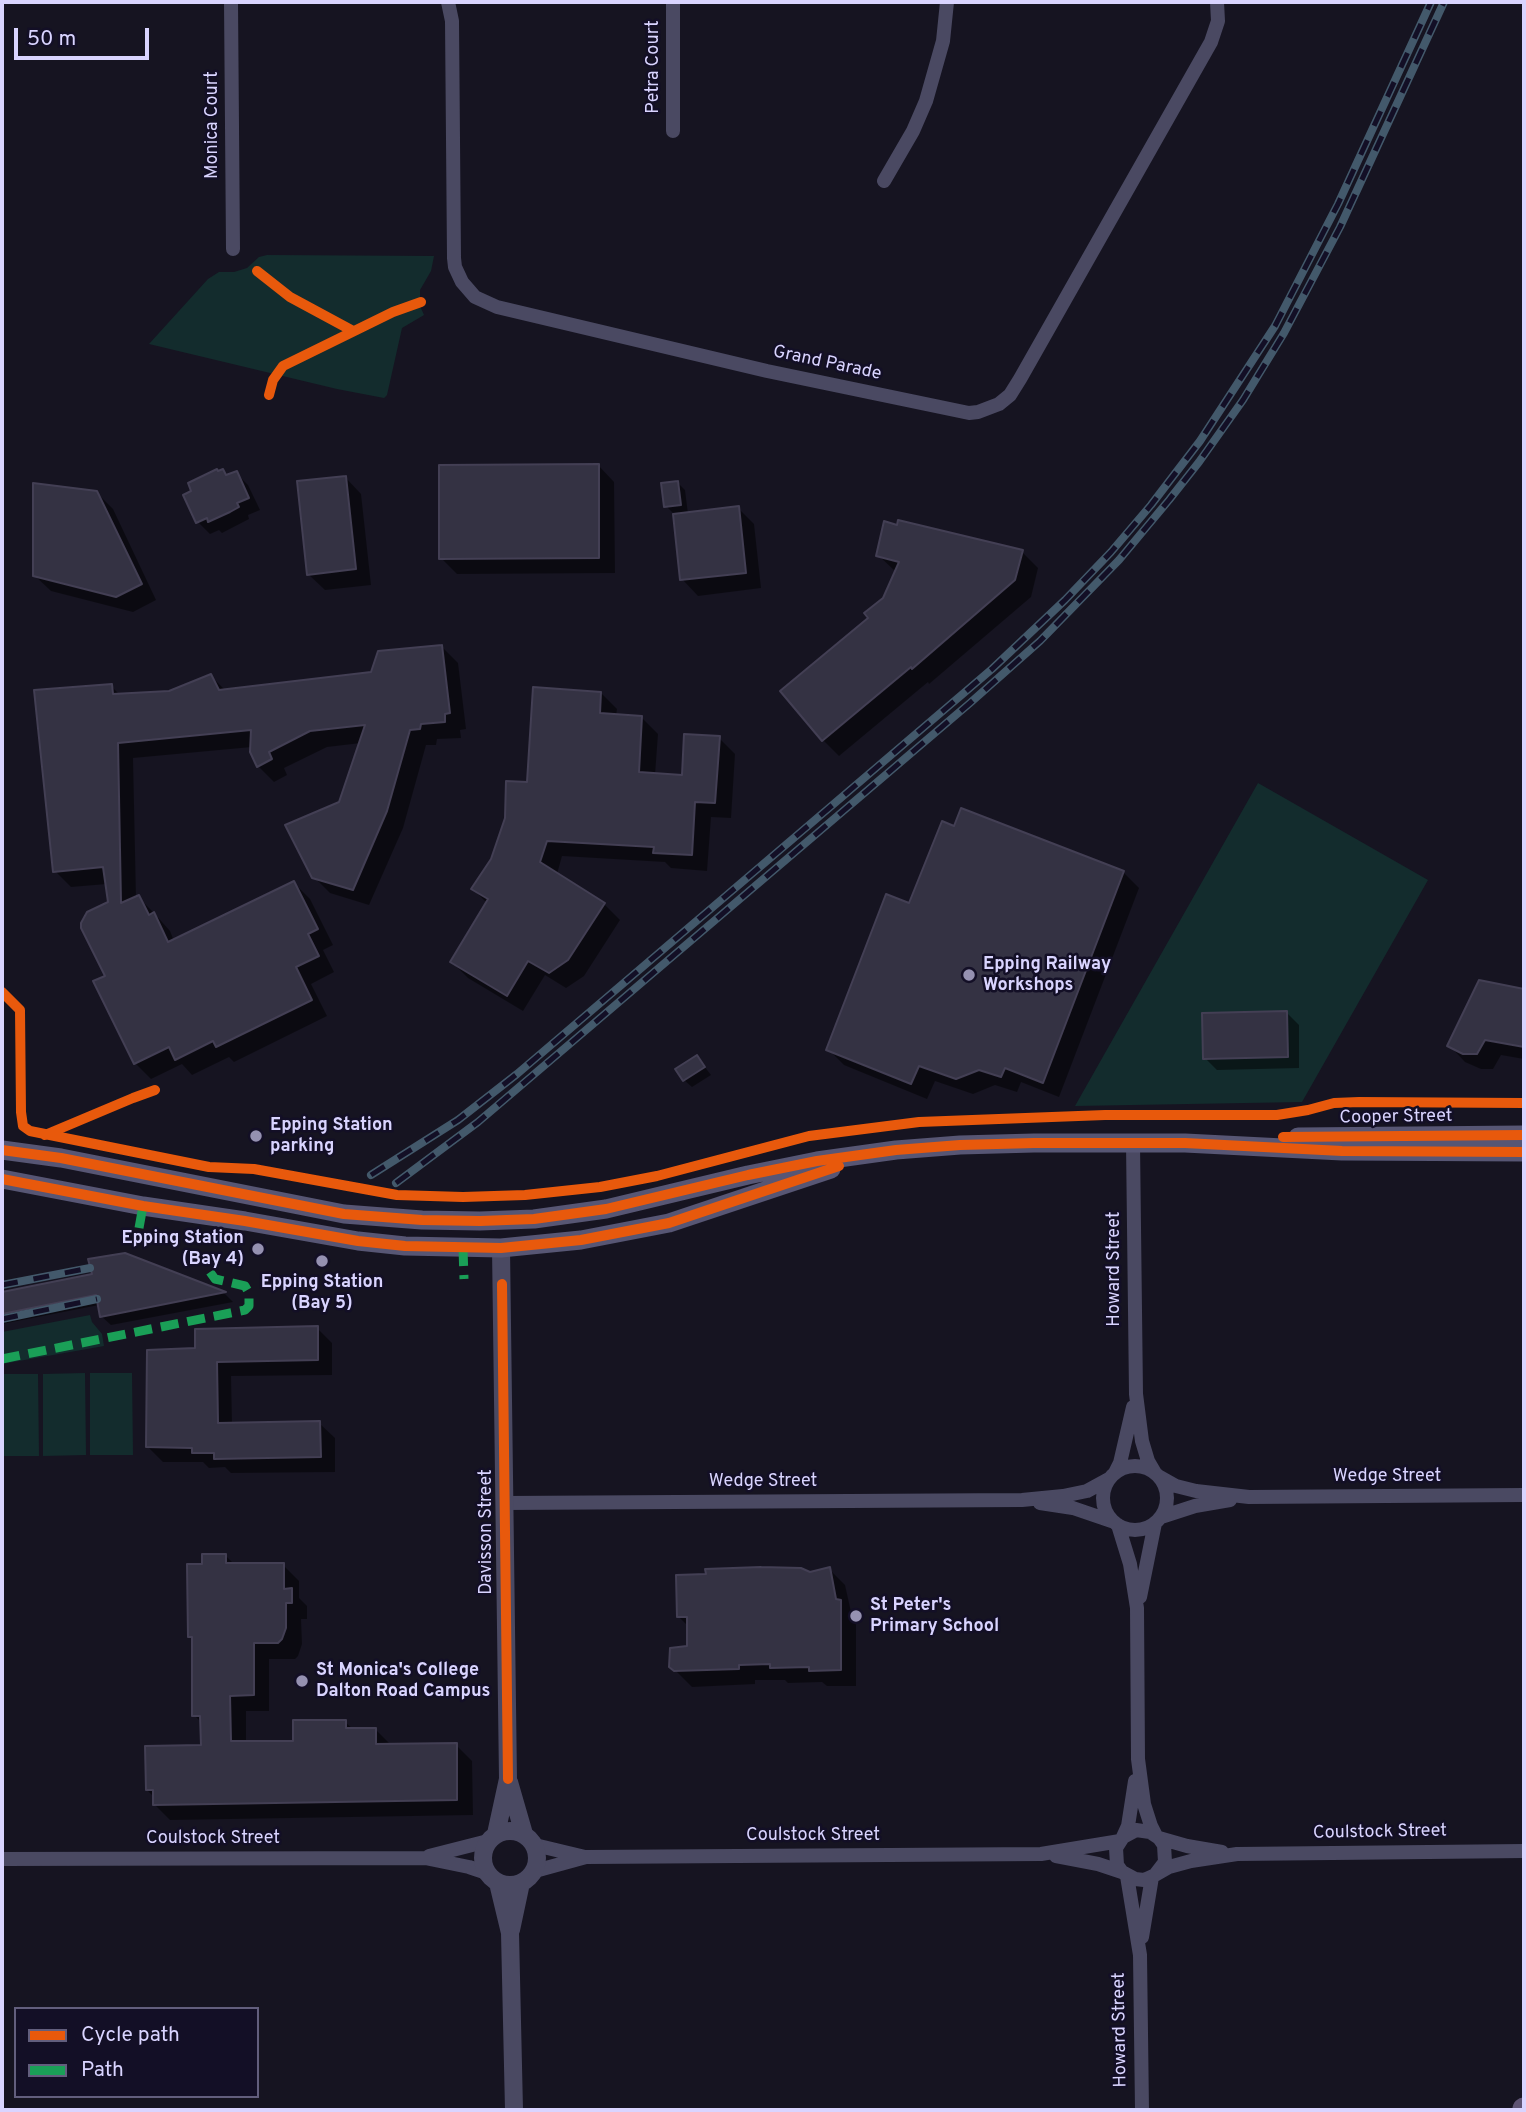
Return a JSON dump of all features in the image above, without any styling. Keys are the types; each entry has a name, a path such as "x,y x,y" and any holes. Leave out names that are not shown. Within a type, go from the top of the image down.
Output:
{"main road":[{"name":"Cooper Street","path":"1185,1143 1255,1138 1524,1135"},
{"name":"Cooper Street","path":"2,1150 61,1158 344,1214 422,1220 534,1219 606,1209 780,1167 896,1150 1034,1143 1185,1143 1342,1151 1524,1152"},
{"name":"Cooper Street","path":"2,1179 143,1206 358,1241 415,1246 501,1248 581,1240 669,1223 896,1150"},
{"name":"Davisson Street","path":"501,1220 501,1248"}],"street":[{"name":"Monica Court","path":"231,2 233,249"},
{"name":"Grand Parade","path":"448,2 452,20 454,258 462,282 475,297 497,307 524,314 767,371 968,413 999,404 1010,395 1020,379 1211,42 1218,21 1217,2"},
{"name":"Grand Parade","path":"452,20 456,2"},
{"name":"Petra Court","path":"673,2 673,131"},
{"path":"884,181 926,101 943,41 947,2"},
{"name":"Howard Street","path":"1133,1143 1136,1394 1142,1441 1148,1461 1158,1475"},
{"name":"Davisson Street","path":"492,1838 509,1779 501,1248"},
{"name":"Howard Street","path":"1112,1476 1120,1463 1136,1394"},
{"path":"1138,1608 1158,1520 1166,1508 1168,1497 1158,1475 1146,1467 1125,1467 1112,1476 1103,1496 1108,1514 1116,1523 1136,1530 1146,1528 1158,1520"},
{"name":"Wedge Street","path":"1158,1475 1176,1486 1196,1491 1249,1497 1524,1495"},
{"name":"Wedge Street","path":"504,1503 1022,1500 1089,1490 1112,1476"},
{"name":"Wedge Street","path":"1158,1520 1195,1506 1249,1497"},
{"name":"Wedge Street","path":"1022,1500 1073,1508 1116,1523"},
{"path":"1116,1523 1130,1564 1138,1608 1138,1759 1144,1804 1150,1826 1164,1845 1165,1862 1154,1876 1144,1880 1125,1874 1117,1865 1116,1857 1132,1804 1138,1759"},
{"name":"Davisson Street","path":"509,1779 529,1840"},
{"path":"1122,1839 1129,1833 1143,1830 1158,1837"},
{"path":"510,1933 538,1854 529,1840 515,1831 505,1831 492,1838 482,1857 492,1878 510,1933 513,2107"},
{"name":"Coulstock Street","path":"1158,1837 1187,1846 1237,1854"},
{"name":"Coulstock Street","path":"425,1857 492,1838"},
{"name":"Coulstock Street","path":"529,1840 586,1857 1041,1854 1122,1839"},
{"name":"Coulstock Street","path":"1154,1876 1169,1867 1191,1861 1237,1854 1524,1851"},
{"name":"Coulstock Street","path":"1041,1854 1098,1864 1125,1874"},
{"name":"Coulstock Street","path":"2,1858 425,1857 469,1867 492,1878"},
{"name":"Coulstock Street","path":"528,1877 586,1857"},
{"name":"Howard Street","path":"1125,1874 1140,1955 1141,2108"},
{"name":"Howard Street","path":"1140,1955 1154,1876"},
{"path":"492,1878 514,1886 528,1877"}],"green space":[{"path":"434,256 431,271 420,290 420,306 424,315 402,328 387,395 384,398 149,344 208,279 219,272 234,272 247,268 259,257"},
{"path":"1258,783 1428,880 1302,1102 1075,1106"},
{"path":"90,1315 102,1334 104,1346 2,1364 2,1332"},
{"path":"85,1373 86,1455 43,1456 43,1374"},
{"path":"90,1373 132,1373 133,1455 90,1455"},
{"path":"2,1374 38,1374 39,1456 2,1456"}],"building":[{"path":"599,464 599,558 439,559 439,465"},
{"path":"217,469 223,469 226,475 237,471 249,498 237,503 239,507 230,512 208,522 207,518 196,523 183,495 191,491 188,483"},
{"path":"346,476 356,569 307,575 297,481"},
{"path":"678,481 681,505 664,507 661,483"},
{"path":"33,483 97,491 142,584 116,597 33,576"},
{"path":"739,506 746,573 680,580 673,514"},
{"path":"898,520 1023,550 1015,580 912,669 911,667 822,741 780,691 868,618 864,613 883,598 899,562 876,556 884,521 897,525"},
{"path":"442,645 450,713 445,714 445,722 421,724 420,729 410,730 387,811 353,890 312,878 285,825 339,802 365,725 310,731 269,752 272,759 257,767 250,752 251,730 118,743 121,903 139,895 149,915 154,912 168,942 294,881 318,929 308,934 319,956 296,967 312,1000 216,1047 213,1041 175,1060 169,1047 134,1064 93,981 105,976 81,928 87,912 108,902 103,867 53,872 34,690 112,684 113,694 169,691 211,674 219,690 371,672 378,651"},
{"path":"533,687 601,692 600,713 642,716 639,772 682,775 684,734 720,736 715,803 695,802 692,855 653,853 654,847 547,841 540,862 605,903 568,960 549,973 528,961 507,996 450,962 488,899 471,889 491,859 505,818 506,781 527,782"},
{"name":"Epping Railway Workshops","path":"961,808 1124,871 1043,1083 1005,1068 1001,1077 979,1070 956,1079 919,1066 911,1084 826,1050 886,894 909,903 942,821 954,826"},
{"path":"1479,980 1524,989 1524,1047 1485,1040 1477,1054 1463,1054 1447,1046"},
{"path":"1287,1011 1288,1057 1203,1059 1202,1013"},
{"path":"697,1055 705,1067 683,1081 675,1069"},
{"path":"125,1253 226,1292 100,1317 96,1295 2,1314 2,1292 92,1274 88,1259"},
{"path":"318,1326 318,1360 217,1362 218,1423 320,1421 321,1457 214,1459 214,1453 192,1453 192,1448 146,1447 147,1350 195,1348 195,1329"},
{"path":"202,1554 226,1554 226,1563 284,1563 284,1589 292,1588 292,1603 286,1603 286,1628 282,1639 278,1643 254,1643 254,1695 230,1696 231,1741 293,1741 293,1720 346,1720 346,1728 376,1728 376,1744 457,1743 457,1800 153,1805 153,1790 146,1790 145,1746 201,1745 200,1716 192,1716 192,1637 188,1637 187,1564 202,1564"},
{"path":"830,1567 836,1599 841,1600 841,1670 770,1668 770,1664 739,1665 739,1669 674,1671 669,1667 670,1648 687,1646 687,1617 677,1617 676,1575 706,1574 705,1569 801,1568 810,1572"}],"railway":[{"path":"371,1175 458,1120 517,1074 992,669 1111,552 1200,441 1275,326 1338,204 1431,2"},
{"path":"396,1183 478,1122 970,703 1040,641 1119,560 1199,462 1243,400 1284,333 1340,227 1444,2"},
{"path":"2,1285 90,1268"},
{"path":"2,1319 97,1299"}],"marked path":[{"path":"139,1228 143,1206"},
{"path":"463,1248 464,1279"},
{"path":"2,1359 245,1310 249,1306 249,1293 245,1286 215,1279 210,1272"}],"cycle path":[{"path":"257,271 290,297 353,331"},
{"path":"269,395 273,380 283,366 393,312 421,302"},
{"path":"2,992 20,1010 21,1112 23,1126 30,1131 209,1167 254,1169 397,1195 525,1195 600,1187 657,1176 809,1136 919,1122 1105,1115 1277,1115 1334,1103 1359,1102 1524,1103"},
{"path":"45,1135 155,1090"},
{"path":"1283,1137 1524,1135"},
{"path":"2,1150 61,1158 344,1214 480,1221 534,1219 606,1209 817,1161 896,1150 960,1145 1185,1143 1342,1151 1524,1152"},
{"path":"2,1179 143,1206 358,1241 405,1246 501,1248 581,1240 669,1223 839,1166"},
{"path":"502,1284 508,1779"}],"place":[{"name":"Epping Railway Workshops","path":"969,975"},
{"name":"Epping Station parking","path":"256,1136"},
{"name":"Epping Station (Bay 4)","path":"258,1249"},
{"name":"Epping Station (Bay 5)","path":"322,1261"},
{"name":"St Peter's Primary School","path":"856,1616"},
{"name":"St Monica's College Dalton Road Campus","path":"302,1681"}]}
